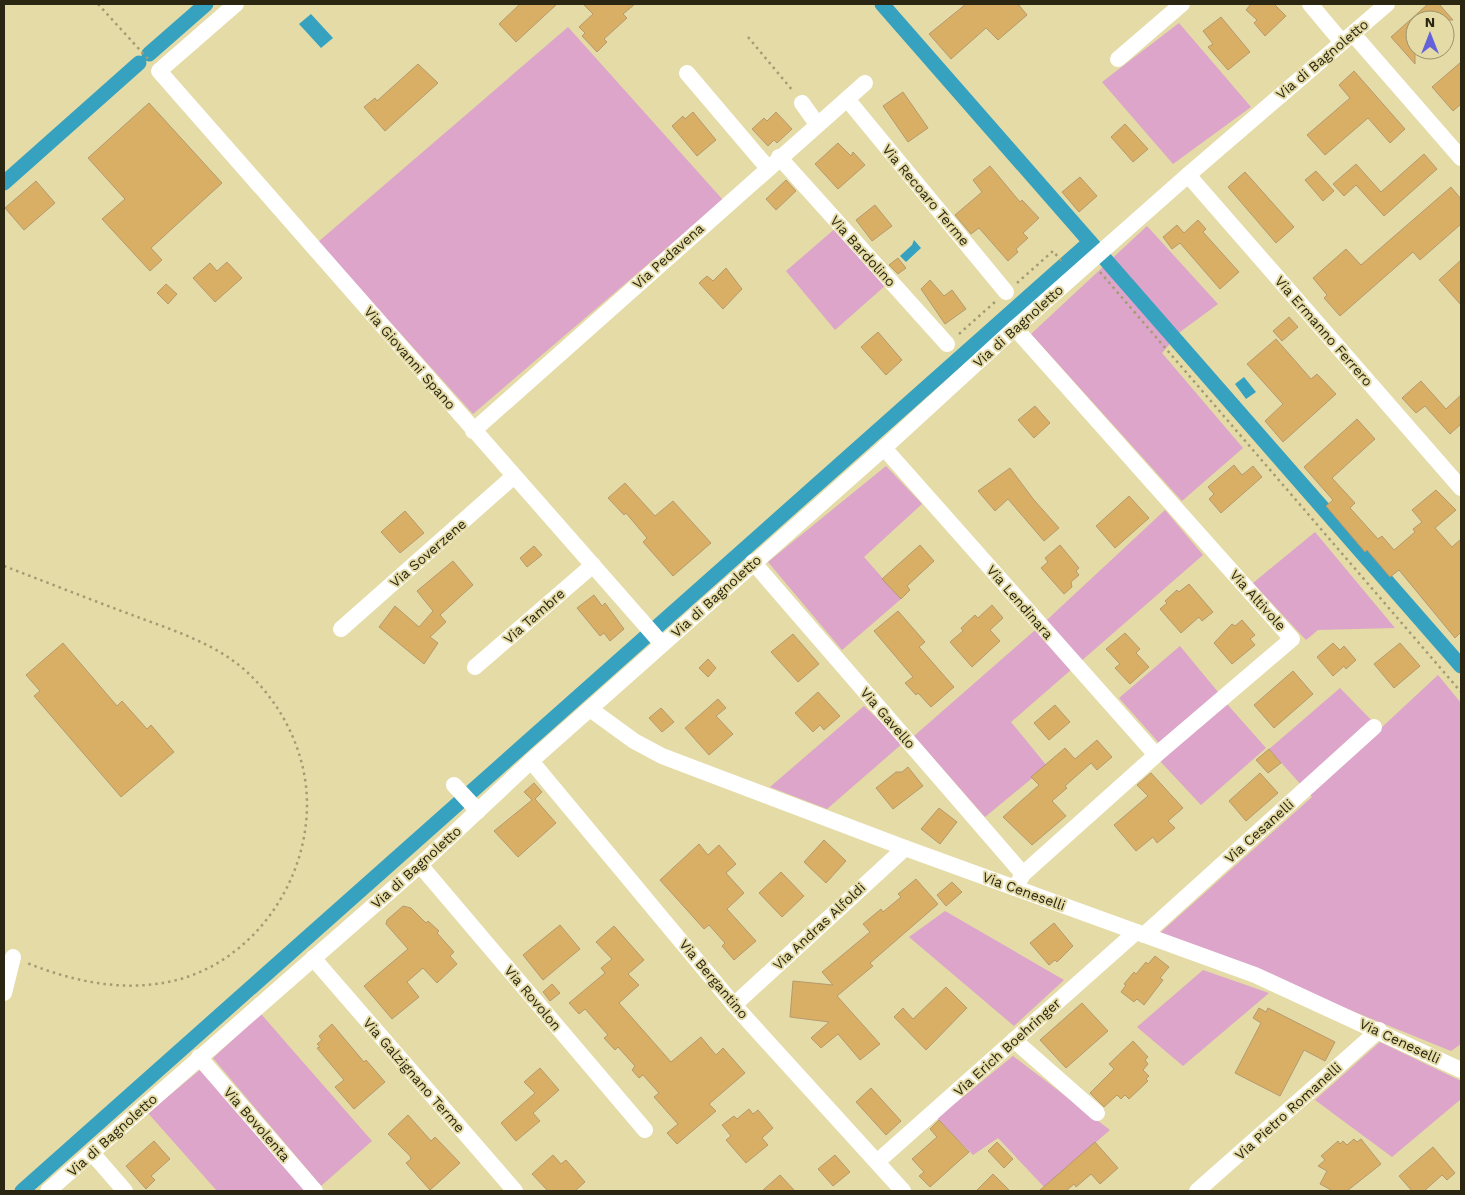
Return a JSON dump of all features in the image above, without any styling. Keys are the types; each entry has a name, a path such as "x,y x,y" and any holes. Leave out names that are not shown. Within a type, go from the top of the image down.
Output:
{"street":[{"path":"154,66 236,4"},
{"path":"1118,59 1182,4"},
{"path":"1310,4 1347,38 1461,158"},
{"name":"Via di Bagnoletto","path":"48,1191 420,865 467,798 531,761 590,708 654,636 753,562 884,448 1015,328 1093,270 1105,248 1387,4"},
{"name":"Via Giovanni Spano","path":"154,66 654,636"},
{"name":"Via Bardolino","path":"687,73 946,344"},
{"name":"Via Pedavena","path":"473,431 865,83"},
{"name":"Via Recoaro Terme","path":"846,98 1006,292"},
{"path":"802,104 817,124"},
{"name":"Via Ermanno Ferrero","path":"1188,175 1461,488"},
{"name":"Via Altivole","path":"1015,328 1292,639 1156,755 1019,881"},
{"name":"Via Lendinara","path":"884,448 1156,755"},
{"name":"Via Soverzene","path":"341,629 514,476"},
{"name":"Via Gavello","path":"753,562 1019,881"},
{"name":"Via Tambre","path":"475,667 593,565"},
{"name":"Via Ceneselli","path":"590,708 634,740 657,753 905,848 1019,881 1140,933 1255,975 1379,1030 1461,1070"},
{"name":"Via Cesanelli","path":"1140,933 1374,726"},
{"name":"Via Bergantino","path":"531,761 734,1005 903,1191"},
{"name":"Via Andras Alfoldi","path":"734,1005 905,848"},
{"name":"Via Rovolon","path":"420,865 645,1130"},
{"name":"Via Erich Boehringer","path":"877,1162 1014,1040 1140,933"},
{"path":"4,993 13,957"},
{"name":"Via Galzignano Terme","path":"313,958 515,1191"},
{"name":"Via Pietro Romanelli","path":"1198,1191 1379,1030"},
{"path":"1014,1040 1097,1113"},
{"name":"Via Bovolenta","path":"199,1057 316,1191"},
{"path":"92,1153 125,1191"}],"path":[{"path":"98,4 154,66"},
{"path":"748,36 802,104"},
{"path":"1053,251 1058,257"},
{"path":"1093,270 1461,692"},
{"path":"4,566 191,638 236,663 264,689 285,721 300,758 306,799 301,848 288,888 263,925 247,942 220,961 177,980 121,986 68,978 13,957"}],"shaded area":[{"path":"1179,23 1251,107 1173,164 1102,82"},
{"path":"568,27 723,200 473,414 318,242"},
{"path":"1147,226 1218,304 1180,332 1162,353 1243,448 1182,501 1031,334"},
{"path":"837,227 886,285 835,330 786,271"},
{"path":"886,466 922,504 864,557 901,599 842,650 768,562"},
{"path":"1165,510 1203,555 1011,722 1047,766 985,817 914,736 1049,618"},
{"path":"1315,532 1395,628 1318,630 1306,640 1253,583"},
{"path":"1180,646 1218,692 1160,744 1119,698"},
{"path":"1438,675 1461,703 1461,1044 1451,1051 1160,933 1312,797 1269,749 1340,688 1380,729"},
{"path":"1227,704 1266,748 1201,805 1160,761"},
{"path":"864,706 903,743 827,809 770,787"},
{"path":"945,911 1064,980 1014,1026 909,937"},
{"path":"1203,970 1269,993 1183,1066 1137,1027"},
{"path":"261,1014 372,1141 321,1186 213,1058"},
{"path":"1380,1042 1461,1081 1461,1099 1392,1157 1315,1100"},
{"path":"1013,1056 1110,1130 1044,1187 998,1138 973,1155 937,1118"},
{"path":"201,1069 308,1191 217,1191 148,1113"}],"water":[{"path":"311,14 333,38 321,48 299,24"},
{"path":"914,240 921,248 906,262 900,256 912,245"},
{"path":"1244,377 1256,392 1246,399 1235,384"}],"building":[{"path":"520,4 557,4 516,42 499,24"},
{"path":"583,4 635,4 623,14 627,18 604,39 607,42 597,52 582,36 585,33 579,27 593,14"},
{"path":"966,4 1018,4 1027,15 998,40 986,28 951,59 929,34"},
{"path":"1251,4 1274,4 1286,16 1265,36 1254,23 1257,20 1246,10"},
{"path":"1428,4 1439,4 1444,10 1421,10"},
{"path":"1221,17 1250,52 1228,70 1208,47 1213,44 1203,31"},
{"path":"1405,25 1405,53 1391,37"},
{"path":"1461,62 1461,104 1453,111 1432,87"},
{"path":"418,64 438,83 385,131 364,107 375,98 377,101"},
{"path":"1354,71 1405,129 1390,143 1368,118 1325,155 1307,135 1350,98 1339,85"},
{"path":"903,92 928,128 908,142 883,106"},
{"path":"149,103 222,183 151,248 162,260 150,271 102,219 125,199 88,158"},
{"path":"693,112 716,140 697,156 672,126 683,116 685,119"},
{"path":"776,112 792,129 777,143 774,140 768,146 752,129 764,118 767,121"},
{"path":"1125,124 1148,149 1133,162 1111,137"},
{"path":"838,143 851,156 853,152 865,165 838,189 815,164"},
{"path":"1424,154 1437,169 1384,216 1356,185 1344,196 1333,184 1356,164 1381,192"},
{"path":"990,166 1020,202 1022,200 1039,218 1023,233 1028,238 1016,249 1018,252 1008,261 979,228 971,234 955,215 982,192 973,180"},
{"path":"1316,171 1334,191 1323,201 1305,180"},
{"path":"1245,172 1294,227 1276,243 1228,187"},
{"path":"1080,177 1097,196 1079,212 1062,192"},
{"path":"786,180 796,191 776,210 766,199"},
{"path":"36,181 55,203 24,230 5,208"},
{"path":"1451,187 1461,199 1461,224 1420,260 1413,252 1340,316 1324,298 1327,295 1313,278 1346,249 1361,265"},
{"path":"875,205 892,226 872,241 856,220"},
{"path":"1198,220 1206,229 1203,232 1239,272 1220,289 1180,243 1172,249 1163,237 1177,225 1184,233"},
{"path":"898,258 906,268 898,274 889,265"},
{"path":"1461,260 1461,305 1439,280"},
{"path":"227,262 242,278 215,302 193,278 210,263 217,271"},
{"path":"726,268 742,289 723,309 699,283 707,276 713,281"},
{"path":"930,280 944,296 952,290 966,309 945,324 921,289"},
{"path":"166,284 177,294 168,304 157,293"},
{"path":"1289,317 1298,327 1282,341 1273,331"},
{"path":"878,332 902,360 886,375 861,347"},
{"path":"1276,339 1311,379 1317,374 1336,394 1283,442 1265,421 1283,404 1247,364"},
{"path":"1421,381 1446,409 1461,395 1461,424 1450,434 1425,406 1416,413 1402,398"},
{"path":"1035,406 1050,423 1034,438 1018,420"},
{"path":"1357,419 1375,439 1332,478 1355,503 1350,508 1378,539 1382,536 1394,550 1415,532 1413,529 1422,522 1412,510 1436,490 1456,510 1435,528 1452,547 1461,539 1461,632 1455,638 1399,570 1390,577 1367,550 1365,552 1326,506 1333,500 1304,467"},
{"path":"1234,465 1242,475 1253,466 1262,477 1221,513 1209,499 1214,494 1208,487"},
{"path":"1010,468 1034,500 1059,528 1044,541 1008,499 995,511 978,491"},
{"path":"625,483 655,516 673,501 711,543 673,576 643,542 647,538 626,513 624,515 608,498"},
{"path":"1129,496 1149,518 1115,548 1096,526"},
{"path":"405,511 424,533 400,553 381,532"},
{"path":"920,545 934,561 907,586 910,590 901,599 882,579"},
{"path":"1060,545 1079,568 1076,571 1079,575 1071,582 1072,587 1064,594 1041,568 1048,562 1045,558"},
{"path":"534,546 542,555 527,567 520,558"},
{"path":"453,561 473,585 440,615 446,622 430,637 438,643 424,664 379,627 395,606 419,627 433,611 417,591"},
{"path":"1189,584 1213,612 1202,621 1199,617 1181,633 1160,609 1167,603 1165,601 1177,590 1179,592"},
{"path":"594,595 602,606 605,603 624,629 610,641 604,633 600,636 577,608"},
{"path":"992,605 1003,618 990,630 1000,641 972,667 950,642 963,631 961,628 975,615 978,618"},
{"path":"898,611 925,642 919,647 954,687 931,707 905,683 913,677 874,631"},
{"path":"1242,620 1255,635 1250,639 1255,645 1232,664 1214,643 1232,624 1235,626"},
{"path":"1125,633 1140,649 1136,653 1149,667 1130,684 1115,668 1120,664 1106,649"},
{"path":"793,634 819,664 798,682 771,652"},
{"path":"63,643 117,706 122,701 147,729 151,725 174,752 121,797 34,696 40,691 26,675"},
{"path":"1333,643 1340,650 1344,646 1356,660 1346,669 1344,666 1333,676 1317,657"},
{"path":"1400,643 1420,666 1394,688 1374,664"},
{"path":"708,659 716,668 708,677 699,668"},
{"path":"1293,671 1313,694 1274,728 1254,705"},
{"path":"818,692 840,716 824,730 820,725 813,732 795,713"},
{"path":"718,699 726,708 716,716 733,734 709,755 685,728"},
{"path":"1055,705 1070,722 1049,740 1034,723"},
{"path":"661,708 674,722 662,732 649,718"},
{"path":"1097,740 1112,757 1097,770 1091,763 1065,786 1067,788 1052,801 1066,816 1032,845 1003,817 1039,785 1031,777 1065,748 1075,759"},
{"path":"1269,749 1281,763 1268,773 1256,760"},
{"path":"908,767 923,786 893,809 876,788 896,772 902,772"},
{"path":"1151,773 1183,808 1168,821 1175,828 1157,843 1153,837 1136,851 1114,825 1148,796 1137,785"},
{"path":"1260,773 1278,793 1246,821 1229,801"},
{"path":"534,783 542,792 535,799 556,823 518,857 494,831 532,800 524,792"},
{"path":"939,808 957,822 940,844 921,829"},
{"path":"824,840 846,861 826,883 804,862"},
{"path":"699,844 708,855 719,845 736,864 726,873 744,893 727,909 756,941 734,960 722,946 725,943 709,925 704,929 660,880"},
{"path":"781,872 804,896 782,917 759,893"},
{"path":"916,879 938,904 870,963 873,966 837,996 880,1044 860,1060 838,1034 821,1048 811,1038 829,1022 790,1017 793,981 833,985 822,972 870,932 863,924 881,909 883,912 901,897 898,894"},
{"path":"952,882 962,892 946,906 937,895"},
{"path":"403,906 411,908 426,923 428,921 439,931 437,933 454,952 450,956 457,964 437,983 423,968 407,982 419,997 392,1019 364,986 408,949 386,924 387,920"},
{"path":"1054,923 1073,946 1057,962 1055,960 1049,965 1030,943"},
{"path":"560,925 580,949 543,980 523,955"},
{"path":"614,926 644,960 628,974 639,985 619,1003 671,1062 701,1037 716,1055 723,1048 745,1073 709,1104 716,1111 677,1144 667,1133 678,1124 654,1097 659,1093 643,1075 639,1078 632,1070 635,1066 618,1047 615,1050 604,1038 608,1035 585,1009 579,1014 569,1003 605,973 601,968 612,959 596,942"},
{"path":"1155,956 1169,967 1160,978 1163,980 1144,1005 1137,999 1134,1002 1121,992 1126,985 1124,984 1134,972 1136,974 1146,962 1148,964"},
{"path":"552,984 560,993 550,1001 543,992"},
{"path":"946,987 967,1008 926,1050 894,1017 903,1008 913,1019"},
{"path":"1082,1003 1108,1031 1066,1068 1040,1040"},
{"path":"1259,1008 1266,1012 1268,1008 1335,1042 1325,1061 1304,1050 1280,1096 1235,1073 1261,1023 1253,1018"},
{"path":"332,1024 364,1062 366,1060 385,1082 354,1109 335,1087 344,1080 317,1048 320,1047 317,1044 322,1040 319,1036"},
{"path":"1133,1041 1148,1057 1145,1060 1148,1064 1143,1070 1149,1076 1146,1079 1148,1081 1129,1099 1125,1095 1121,1099 1117,1095 1104,1107 1090,1093 1114,1069 1109,1064"},
{"path":"540,1068 559,1090 533,1113 540,1121 516,1141 501,1123 535,1093 524,1082"},
{"path":"871,1088 901,1121 886,1135 856,1102"},
{"path":"749,1109 753,1114 758,1110 773,1128 762,1138 768,1145 746,1163 726,1140 731,1136 722,1125 734,1116 737,1119"},
{"path":"408,1115 431,1141 435,1137 460,1163 430,1190 406,1163 411,1159 410,1156 388,1134"},
{"path":"939,1120 969,1152 930,1187 919,1176 924,1172 912,1159 937,1137 930,1129"},
{"path":"1354,1139 1357,1142 1361,1139 1381,1164 1347,1191 1333,1191 1320,1184 1327,1171 1318,1166 1325,1160 1321,1156 1338,1141 1340,1144 1343,1141 1347,1145"},
{"path":"154,1141 170,1159 151,1176 155,1180 146,1189 126,1166"},
{"path":"997,1142 1013,1159 1004,1168 988,1151"},
{"path":"1095,1142 1118,1168 1100,1184 1091,1174 1076,1187 1074,1184 1066,1191 1039,1191"},
{"path":"1433,1147 1455,1173 1447,1180 1442,1175 1424,1191 1412,1191 1399,1176"},
{"path":"553,1155 561,1164 566,1160 585,1182 575,1191 548,1191 532,1174"},
{"path":"835,1155 850,1172 833,1186 818,1169"},
{"path":"993,1174 1010,1191 976,1191"},
{"path":"780,1175 795,1191 762,1191"}],"waterway":[{"path":"149,54 206,4"},
{"path":"882,4 1461,666"},
{"path":"4,183 139,63"},
{"path":"22,1191 1090,242"}]}
